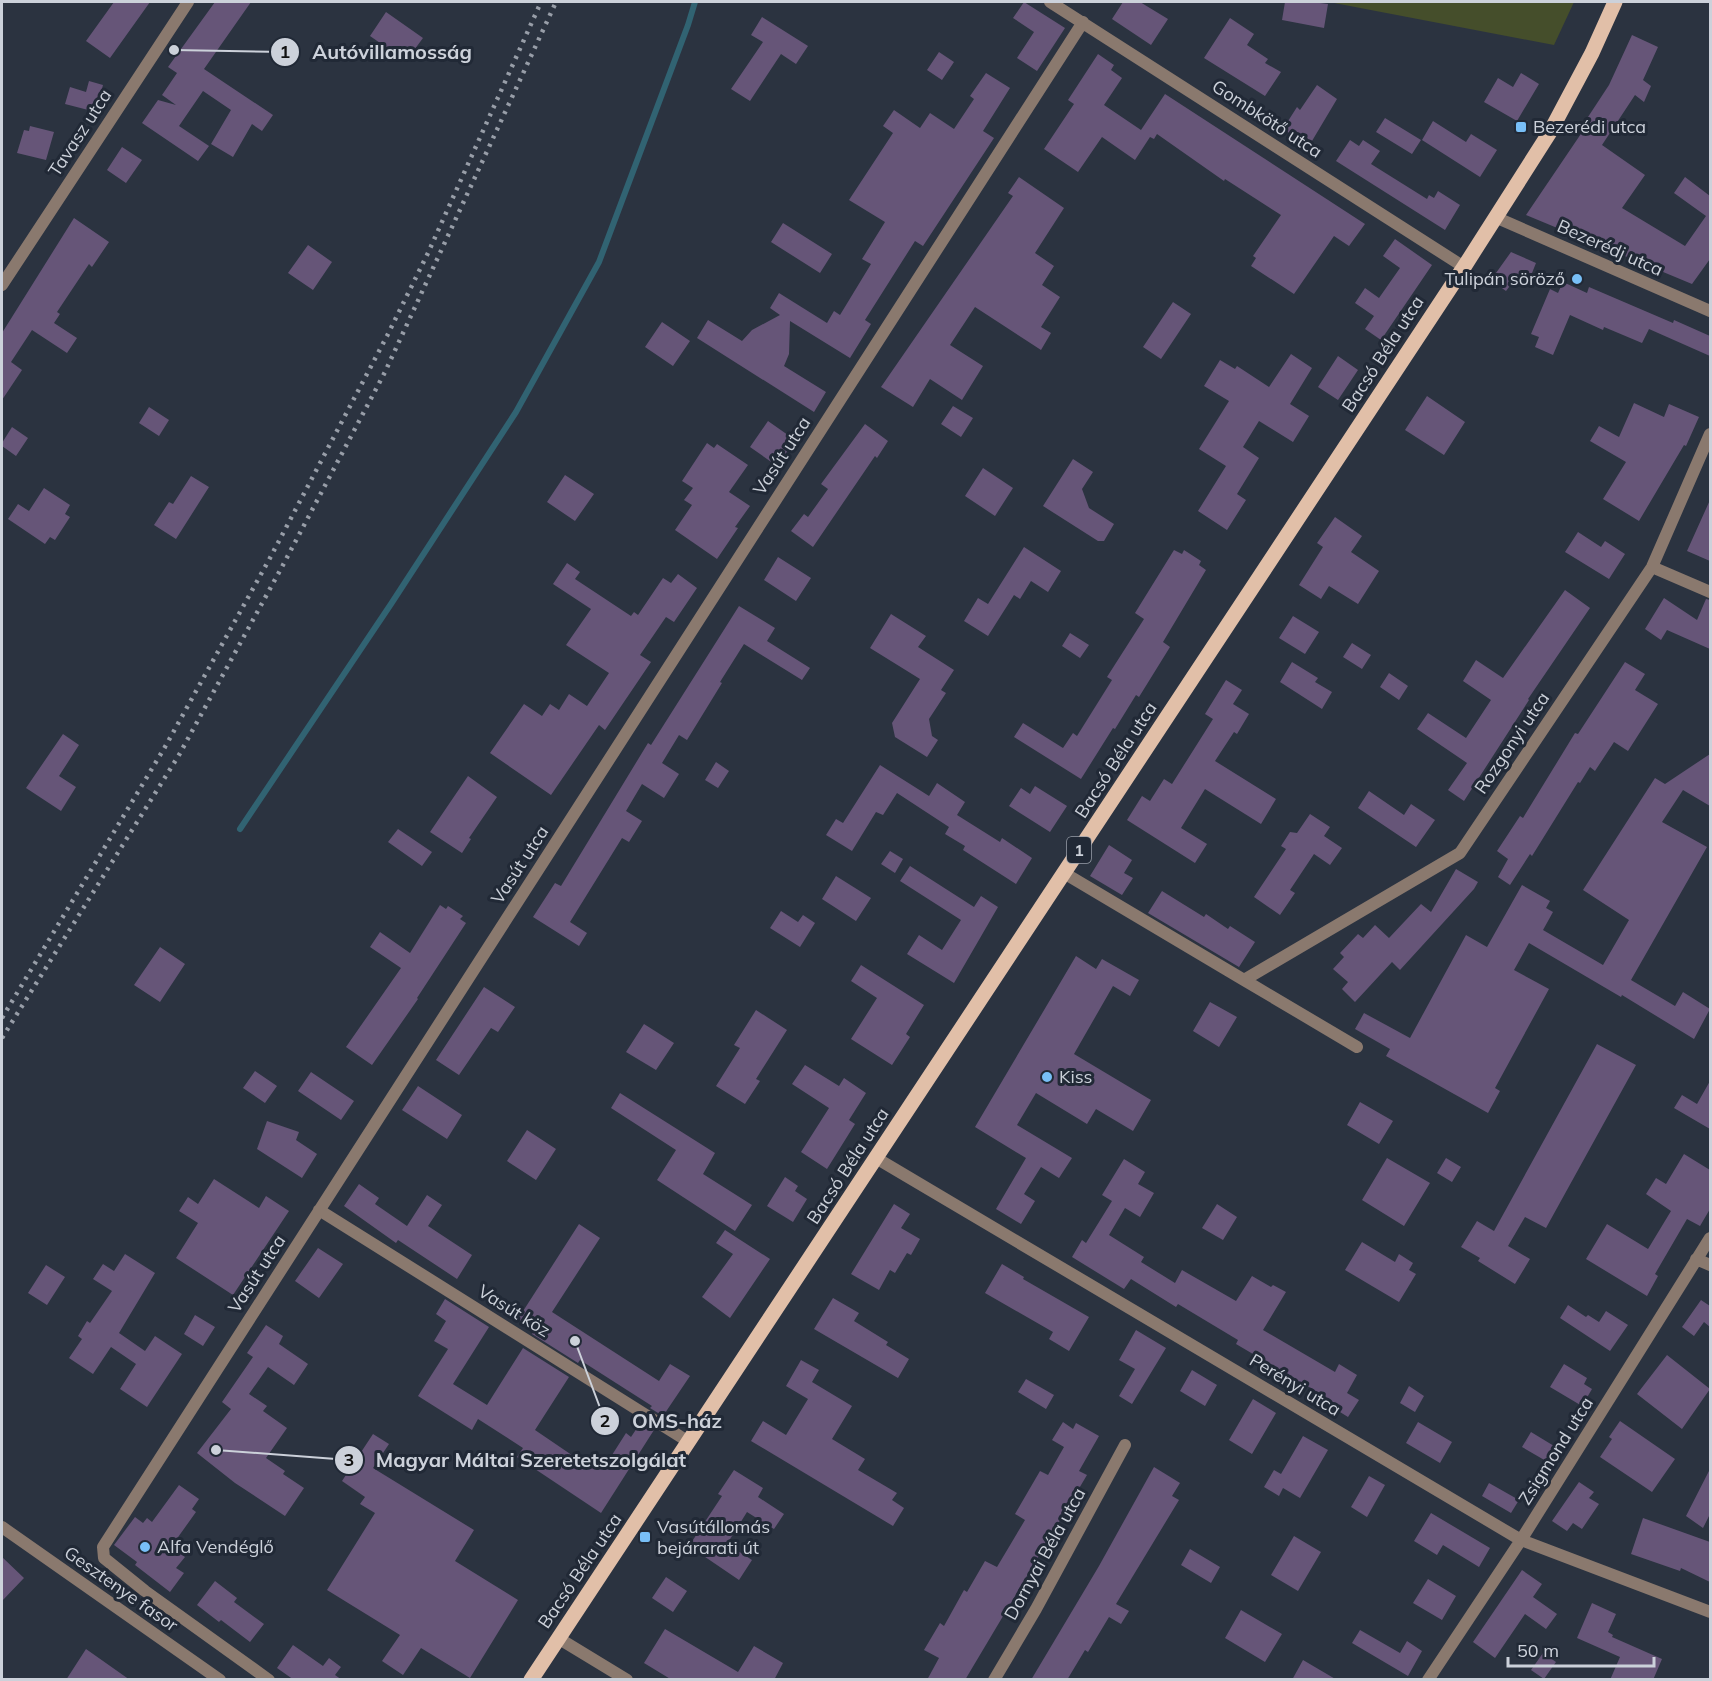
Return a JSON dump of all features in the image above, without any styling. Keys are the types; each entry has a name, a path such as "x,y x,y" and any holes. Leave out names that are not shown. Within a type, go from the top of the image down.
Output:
{"main road":[{"name":"Bacsó Béla utca","path":"531,1680 1464,267 1550,132 1592,53 1615,2"}],"street":[{"name":"Tavasz utca","path":"2,285 188,2"},
{"name":"Gombkötő utca","path":"1050,2 1464,267"},
{"name":"Vasút utca","path":"269,1680 145,1591 104,1558 103,1547 1083,22"},
{"name":"Bezerédj utca","path":"1495,217 1709,308"},
{"name":"Rozgonyi utca","path":"1244,980 1460,853 1652,567 1710,434"},
{"path":"1652,567 1710,592"},
{"path":"1064,873 1356,1047"},
{"name":"Perényi utca","path":"876,1158 1521,1540 1710,1612"},
{"name":"Vasút köz","path":"319,1210 689,1442"},
{"name":"Zsigmond utca","path":"1428,1680 1521,1540 1710,1239"},
{"path":"1696,1259 1710,1265"},
{"name":"Dornyai Béla utca","path":"994,1680 1036,1609 1125,1444"},
{"name":"Gesztenye fasor","path":"2,1527 220,1680"},
{"path":"558,1638 627,1680"}],"green space":[{"path":"1329,2 1574,2 1554,45"}],"building":[{"path":"114,2 150,2 110,58 86,41"},
{"path":"215,2 251,2 204,69 273,115 262,131 252,124 233,157 211,144 231,110 203,91 179,126 209,146 198,161 142,123 158,100 176,105 162,95 177,73 168,67"},
{"path":"1024,2 1065,28 1037,71 1017,58 1034,32 1013,18"},
{"path":"1123,2 1140,2 1168,19 1151,45 1112,19"},
{"path":"1285,2 1328,4 1324,28 1282,20"},
{"path":"386,12 423,38 406,61 370,36"},
{"path":"762,17 808,46 796,64 781,54 750,101 731,89 763,42 751,35"},
{"path":"1230,18 1254,34 1247,45 1268,59 1265,63 1281,72 1265,96 1204,58"},
{"path":"1632,35 1658,47 1643,80 1651,86 1644,102 1635,95 1602,145 1645,175 1622,208 1685,246 1706,216 1674,193 1685,177 1710,196 1710,259 1692,284 1526,215 1591,119 1588,117 1609,85"},
{"path":"939,52 954,62 942,80 927,70"},
{"path":"1098,54 1114,65 1111,70 1122,78 1104,105 1141,130 1165,94 1365,224 1349,246 1334,236 1294,294 1251,266 1256,258 1253,256 1281,215 1225,179 1224,181 1157,134 1154,139 1150,137 1135,160 1102,137 1078,172 1044,149 1074,104 1068,100"},
{"path":"986,73 1010,88 983,131 994,138 923,246 915,241 865,320 871,324 850,358 790,321 789,354 784,366 826,392 814,412 697,338 708,320 742,341 752,330 780,315 770,308 779,293 827,323 834,311 840,315 871,264 862,259 885,222 849,200 893,133 883,126 894,110 920,128 930,113 954,129 974,99 970,96"},
{"path":"1521,73 1539,84 1517,121 1484,102 1498,78 1513,87"},
{"path":"89,81 103,85 96,112 65,104 70,87 86,92"},
{"path":"1317,85 1337,99 1309,146 1283,129 1297,107 1300,110"},
{"path":"1385,118 1421,140 1412,154 1376,132"},
{"path":"1433,121 1466,142 1471,134 1497,150 1480,177 1422,140"},
{"path":"30,126 54,132 46,160 17,153 24,130 29,131"},
{"path":"1350,140 1359,146 1363,140 1380,151 1371,164 1427,199 1429,195 1434,198 1438,191 1460,205 1445,230 1336,161"},
{"path":"122,147 142,160 126,183 107,170"},
{"path":"1019,177 1064,208 1035,253 1054,266 1042,285 1060,297 1041,327 1051,333 1041,350 975,307 950,345 983,366 962,400 930,379 913,407 881,387 1013,196 1008,193"},
{"path":"74,218 109,242 92,267 89,264 57,312 60,314 54,323 77,338 67,353 32,330 11,362 22,370 2,400 2,333"},
{"path":"783,223 832,254 820,273 771,242"},
{"path":"1395,239 1432,265 1381,340 1365,329 1374,316 1355,303 1365,288 1379,298 1400,268 1383,256"},
{"path":"308,245 332,262 313,290 288,273"},
{"path":"1511,252 1536,263 1528,283 1516,278 1506,291 1491,280"},
{"path":"1563,282 1587,293 1589,287 1673,323 1674,320 1710,336 1710,356 1649,329 1642,343 1604,327 1603,330 1570,315 1553,355 1535,347 1539,337 1531,334 1550,289 1558,293"},
{"path":"1173,302 1191,314 1161,359 1143,347"},
{"path":"662,322 690,341 673,366 645,347"},
{"path":"1291,354 1312,368 1290,404 1309,416 1293,442 1259,421 1243,447 1259,458 1237,494 1246,500 1227,530 1198,511 1226,466 1199,449 1229,401 1204,386 1220,360 1235,369 1237,366 1269,387"},
{"path":"1338,356 1358,370 1338,400 1318,387"},
{"path":"1427,396 1465,422 1444,455 1405,430"},
{"path":"1634,403 1664,417 1669,404 1699,417 1686,446 1684,445 1639,521 1603,499 1626,462 1590,441 1599,426 1619,437"},
{"path":"953,406 973,418 961,437 941,424"},
{"path":"149,407 169,420 159,436 139,423"},
{"path":"768,421 795,440 777,466 750,447"},
{"path":"865,424 888,441 877,458 875,456 813,547 791,531 804,514 808,517 828,489 821,484"},
{"path":"12,427 28,438 16,456 2,446"},
{"path":"707,443 714,448 717,444 748,465 729,492 750,506 717,559 675,530 692,505 684,500 693,488 682,481"},
{"path":"1073,459 1093,472 1082,489 1089,508 1114,524 1104,541 1098,541 1043,506"},
{"path":"983,468 1013,488 995,516 965,496"},
{"path":"565,475 594,494 575,521 547,502"},
{"path":"191,476 209,487 176,539 154,525 169,502 173,504"},
{"path":"44,488 70,505 65,514 70,517 55,540 50,537 45,544 8,519 18,504 29,511"},
{"path":"1710,500 1710,561 1687,551"},
{"path":"1335,517 1362,536 1351,552 1379,571 1358,604 1329,586 1321,599 1299,585 1323,547 1317,543"},
{"path":"1578,532 1601,547 1605,541 1625,554 1609,579 1565,552"},
{"path":"1024,547 1061,571 1048,592 1031,581 1020,599 1014,595 988,636 964,621 978,598 988,604"},
{"path":"1174,550 1182,554 1184,550 1201,561 1199,565 1206,570 1163,642 1170,647 1139,697 1136,695 1081,779 1014,737 1023,723 1063,748 1073,733 1077,736 1112,680 1107,677 1144,619 1135,613"},
{"path":"778,557 811,578 796,601 764,580"},
{"path":"567,563 580,572 575,579 631,616 634,612 638,615 663,578 671,583 678,574 697,588 674,622 666,617 640,655 651,662 605,730 599,725 551,795 490,753 524,704 542,716 550,704 559,710 569,694 587,706 609,673 566,645 591,609 553,584"},
{"path":"1565,590 1590,608 1528,699 1464,801 1448,790 1467,763 1417,729 1428,713 1466,738 1491,700 1463,681 1476,660 1503,678"},
{"path":"1664,598 1697,620 1706,599 1710,600 1710,649 1667,630 1661,640 1645,629"},
{"path":"739,606 775,628 767,641 810,668 802,680 744,644 687,740 679,735 662,763 679,774 664,798 642,784 626,811 642,821 629,842 622,838 570,922 587,933 579,946 533,917 555,883 561,886 648,743 651,745"},
{"path":"891,614 926,636 918,647 954,670 941,690 946,693 929,719 932,736 938,740 927,757 895,737 892,723 920,679 870,648"},
{"path":"1293,616 1319,632 1305,654 1279,638"},
{"path":"1070,633 1089,645 1080,658 1062,646"},
{"path":"1352,643 1371,655 1362,669 1343,657"},
{"path":"1292,662 1318,678 1315,682 1332,692 1322,709 1280,682"},
{"path":"1625,662 1645,674 1635,690 1658,704 1628,751 1614,742 1595,771 1590,767 1580,783 1578,782 1532,856 1530,854 1510,885 1498,877 1508,859 1497,851 1520,816 1523,818 1575,733 1578,734"},
{"path":"1389,673 1408,686 1399,700 1380,687"},
{"path":"1226,680 1242,690 1233,704 1249,714 1237,734 1234,732 1215,761 1276,799 1261,824 1205,789 1181,828 1207,844 1195,863 1127,820 1142,796 1150,801 1164,779 1172,784 1213,719 1205,714"},
{"path":"63,734 79,745 59,776 76,787 61,811 26,788"},
{"path":"1710,754 1710,806 1683,790 1662,822 1707,847 1631,980 1675,1006 1683,992 1710,1009 1694,1039 1622,995 1621,997 1529,943 1514,970 1549,989 1495,1088 1500,1091 1488,1113 1386,1056 1390,1049 1355,1029 1364,1013 1410,1038 1466,935 1487,947 1522,885 1550,901 1546,908 1553,912 1543,930 1603,965 1629,920 1583,890 1655,778 1665,784"},
{"path":"716,762 729,771 718,788 705,780"},
{"path":"880,765 929,796 937,783 965,802 957,815 1000,842 1002,838 1032,858 1016,884 963,850 965,846 945,834 949,827 897,793 883,815 876,812 852,851 826,835 836,819 843,823"},
{"path":"468,776 497,797 469,838 471,839 462,853 430,832"},
{"path":"1035,786 1067,806 1050,832 1009,806 1021,788 1030,794"},
{"path":"1369,791 1404,815 1411,804 1435,820 1416,847 1358,808"},
{"path":"1310,814 1330,827 1324,836 1342,848 1330,865 1314,854 1290,890 1295,893 1280,915 1254,897 1286,849 1281,846 1290,832 1297,833"},
{"path":"398,829 432,852 422,866 388,842"},
{"path":"1109,845 1132,860 1124,873 1133,878 1122,895 1090,876"},
{"path":"890,851 903,859 895,873 881,864"},
{"path":"910,866 974,907 981,896 998,907 954,983 907,954 919,935 942,950 961,920 900,881"},
{"path":"1456,869 1478,882 1474,889 1400,970 1392,962 1355,1002 1342,989 1348,982 1333,969 1344,957 1340,953 1358,934 1363,938 1375,925 1389,938 1421,904 1431,912"},
{"path":"836,876 871,898 856,921 822,899"},
{"path":"1162,891 1204,917 1206,914 1228,929 1230,926 1255,942 1239,967 1148,913"},
{"path":"440,905 446,909 448,906 463,916 460,919 466,923 418,999 372,1065 346,1047 401,968 370,947 380,932 410,953"},
{"path":"781,911 798,922 803,915 815,923 800,947 770,928"},
{"path":"160,947 185,964 160,1002 134,985"},
{"path":"1076,956 1096,969 1102,959 1139,980 1130,996 1113,986 1074,1054 1151,1100 1133,1131 1096,1109 1087,1124 1036,1093 1017,1125 1072,1158 1059,1178 1041,1167 1024,1194 1035,1201 1021,1224 996,1209 1026,1158 975,1127"},
{"path":"861,965 924,1005 906,1034 910,1037 892,1065 851,1039 877,998 851,981"},
{"path":"484,987 515,1007 498,1032 491,1028 459,1075 436,1060"},
{"path":"1210,1002 1237,1017 1219,1047 1193,1031"},
{"path":"756,1010 787,1030 756,1079 760,1081 745,1104 716,1086 740,1048 734,1045"},
{"path":"644,1024 674,1043 656,1070 626,1052"},
{"path":"1597,1044 1636,1065 1546,1228 1525,1217 1508,1246 1530,1259 1515,1284 1478,1261 1480,1258 1461,1247 1477,1221 1494,1231"},
{"path":"805,1065 839,1086 844,1078 866,1093 849,1120 855,1124 827,1169 801,1152 829,1108 792,1084"},
{"path":"255,1071 277,1086 265,1103 243,1088"},
{"path":"311,1072 354,1101 341,1120 298,1091"},
{"path":"1710,1081 1710,1129 1674,1108 1682,1095 1697,1104"},
{"path":"418,1086 462,1115 447,1139 402,1110"},
{"path":"620,1093 715,1153 703,1174 752,1205 735,1231 657,1180 676,1150 611,1108"},
{"path":"1360,1102 1393,1121 1379,1144 1347,1125"},
{"path":"267,1121 299,1132 296,1140 317,1154 302,1178 257,1149"},
{"path":"527,1130 556,1149 536,1180 507,1161"},
{"path":"1684,1154 1710,1170 1710,1209 1700,1226 1687,1219 1655,1274 1658,1276 1647,1296 1586,1259 1607,1224 1648,1249 1671,1211 1646,1194 1656,1178 1666,1184"},
{"path":"1387,1158 1430,1183 1404,1226 1362,1200"},
{"path":"1446,1158 1461,1167 1452,1182 1437,1173"},
{"path":"1124,1159 1145,1172 1138,1184 1154,1193 1140,1217 1125,1208 1109,1235 1144,1257 1141,1262 1175,1283 1182,1270 1236,1301 1252,1276 1271,1287 1273,1285 1286,1292 1263,1330 1335,1372 1339,1364 1357,1375 1347,1393 1359,1400 1348,1417 1319,1399 1321,1394 1236,1344 1238,1340 1178,1304 1176,1307 1131,1279 1124,1289 1072,1257 1082,1240 1086,1243 1112,1201 1102,1195"},
{"path":"785,1177 798,1186 795,1191 807,1199 793,1222 767,1206"},
{"path":"214,1179 259,1208 266,1196 289,1211 233,1295 176,1258 198,1223 179,1211 188,1197 198,1204"},
{"path":"359,1184 379,1198 375,1204 407,1226 427,1195 442,1205 428,1226 472,1255 457,1279 398,1240 396,1243 344,1206"},
{"path":"894,1204 910,1214 901,1228 920,1239 911,1255 907,1253 895,1273 890,1270 879,1290 851,1274"},
{"path":"1217,1204 1237,1217 1223,1240 1202,1228"},
{"path":"579,1224 600,1238 552,1312 659,1381 670,1364 690,1376 663,1416 650,1408 652,1406 580,1360 578,1363 532,1334 534,1330 518,1319"},
{"path":"725,1230 770,1259 730,1318 702,1297 733,1254 716,1243"},
{"path":"1362,1242 1395,1262 1399,1254 1413,1263 1409,1270 1416,1274 1399,1302 1345,1270"},
{"path":"318,1248 343,1264 319,1298 295,1281"},
{"path":"125,1254 155,1273 119,1333 145,1351 155,1336 182,1354 147,1407 120,1389 136,1364 111,1347 93,1374 69,1358 82,1339 78,1336 87,1321 90,1323 112,1291 93,1279 103,1264 114,1271"},
{"path":"1002,1264 1024,1277 1023,1279 1089,1317 1069,1351 1049,1339 1053,1332 985,1293"},
{"path":"46,1265 65,1277 47,1305 28,1293"},
{"path":"833,1298 859,1313 854,1321 888,1342 886,1345 909,1359 898,1378 814,1329"},
{"path":"445,1299 489,1327 453,1384 487,1405 523,1348 569,1377 535,1430 585,1464 590,1456 605,1466 626,1433 631,1437 641,1422 654,1430 601,1513 517,1457 523,1448 478,1419 472,1430 418,1396 448,1349 434,1341 446,1321 436,1314"},
{"path":"1701,1300 1710,1306 1710,1327 1704,1322 1694,1336 1682,1327"},
{"path":"1568,1305 1586,1317 1588,1315 1599,1322 1606,1311 1628,1325 1610,1351 1560,1318"},
{"path":"195,1315 215,1327 203,1346 184,1334"},
{"path":"266,1325 283,1336 279,1344 308,1364 294,1385 268,1367 249,1394 267,1406 263,1411 287,1428 266,1458 285,1471 283,1474 304,1488 285,1516 235,1483 197,1453 231,1409 222,1402 253,1357 247,1353"},
{"path":"1136,1330 1166,1348 1132,1404 1119,1396 1135,1369 1119,1360"},
{"path":"1667,1355 1710,1389 1682,1429 1637,1394"},
{"path":"801,1360 819,1370 812,1382 852,1406 832,1439 865,1459 858,1470 897,1493 892,1500 904,1508 893,1526 751,1441 763,1421 786,1435 808,1399 786,1386"},
{"path":"1564,1364 1587,1378 1584,1384 1592,1389 1582,1406 1550,1387"},
{"path":"1192,1370 1217,1385 1205,1406 1180,1391"},
{"path":"1026,1379 1054,1395 1046,1409 1018,1392"},
{"path":"1409,1386 1424,1396 1415,1412 1400,1403"},
{"path":"1253,1399 1276,1413 1252,1454 1229,1440"},
{"path":"1620,1421 1675,1459 1652,1492 1600,1457 1612,1439 1609,1437"},
{"path":"1063,1422 1073,1429 1076,1423 1099,1436 1079,1471 1087,1475 965,1680 927,1680 939,1658 924,1650 940,1623 944,1626 964,1590 967,1592 985,1561 997,1567 1025,1520 1015,1514 1040,1471 1048,1475 1064,1447 1052,1440"},
{"path":"1418,1422 1452,1442 1440,1463 1406,1443"},
{"path":"1531,1432 1554,1446 1546,1461 1522,1447"},
{"path":"373,1434 389,1444 373,1468 474,1530 455,1561 518,1600 470,1678 421,1648 403,1675 382,1661 400,1635 327,1590 375,1513 360,1504 365,1497 342,1481"},
{"path":"1303,1436 1328,1450 1300,1498 1283,1488 1279,1496 1264,1487 1274,1470 1281,1474"},
{"path":"1154,1467 1180,1483 1172,1496 1179,1500 1116,1604 1129,1611 1121,1624 1109,1617 1088,1652 1085,1650 1067,1680 1031,1680 1099,1566"},
{"path":"1710,1469 1710,1514 1703,1528 1686,1516"},
{"path":"734,1470 763,1488 758,1497 784,1514 774,1529 747,1512 727,1544 752,1560 739,1580 689,1546 722,1496 718,1494"},
{"path":"1369,1476 1385,1485 1367,1517 1351,1507"},
{"path":"1579,1482 1594,1492 1589,1498 1599,1504 1582,1529 1573,1523 1567,1531 1552,1521"},
{"path":"1489,1483 1519,1500 1511,1513 1482,1496"},
{"path":"179,1485 199,1499 192,1509 196,1512 173,1548 185,1557 176,1568 184,1573 170,1592 135,1565 137,1562 114,1545 135,1517 143,1523 147,1518 152,1522"},
{"path":"1431,1513 1490,1548 1479,1567 1443,1545 1437,1555 1414,1541"},
{"path":"1643,1518 1710,1542 1710,1582 1681,1568 1680,1571 1631,1554"},
{"path":"1294,1536 1321,1552 1298,1591 1271,1575"},
{"path":"1190,1549 1220,1567 1211,1583 1181,1565"},
{"path":"2,1557 24,1578 2,1601"},
{"path":"1522,1570 1542,1584 1533,1597 1557,1614 1546,1629 1525,1614 1495,1658 1473,1642"},
{"path":"666,1577 687,1591 673,1612 652,1598"},
{"path":"1428,1579 1456,1596 1442,1620 1413,1603"},
{"path":"215,1581 237,1598 234,1602 264,1624 250,1642 197,1605"},
{"path":"1592,1603 1616,1614 1608,1632 1613,1635 1612,1637 1662,1659 1653,1680 1610,1680 1620,1657 1577,1638"},
{"path":"1241,1610 1282,1634 1265,1662 1225,1638"},
{"path":"665,1629 738,1672 754,1646 783,1663 774,1680 672,1680 644,1663"},
{"path":"1360,1630 1400,1653 1407,1641 1422,1651 1408,1676 1352,1643"},
{"path":"293,1645 323,1666 329,1658 341,1667 335,1675 342,1680 294,1680 277,1668"},
{"path":"86,1649 130,1680 66,1680"},
{"path":"1543,1653 1556,1662 1544,1679 1531,1670"},
{"path":"1303,1660 1337,1680 1292,1680"}],"waterway":[{"path":"240,829 516,412 599,262 695,2"}],"railway":[{"path":"2,1018 165,747 270,558 428,253 541,2"},
{"path":"2,1038 179,755 283,565 385,372 556,2"}],"place":[{"name":"Autóvillamosság","path":"174,50"},
{"name":"Bezerédi utca","path":"1521,127"},
{"name":"Tulipán söröző","path":"1577,279"},
{"name":"Kiss","path":"1047,1077"},
{"name":"OMS-ház","path":"575,1341"},
{"name":"Magyar Máltai Szeretetszolgálat","path":"216,1450"},
{"name":"Vasútállomás bejárarati út","path":"645,1537"},
{"name":"Alfa Vendéglő","path":"145,1547"}]}
